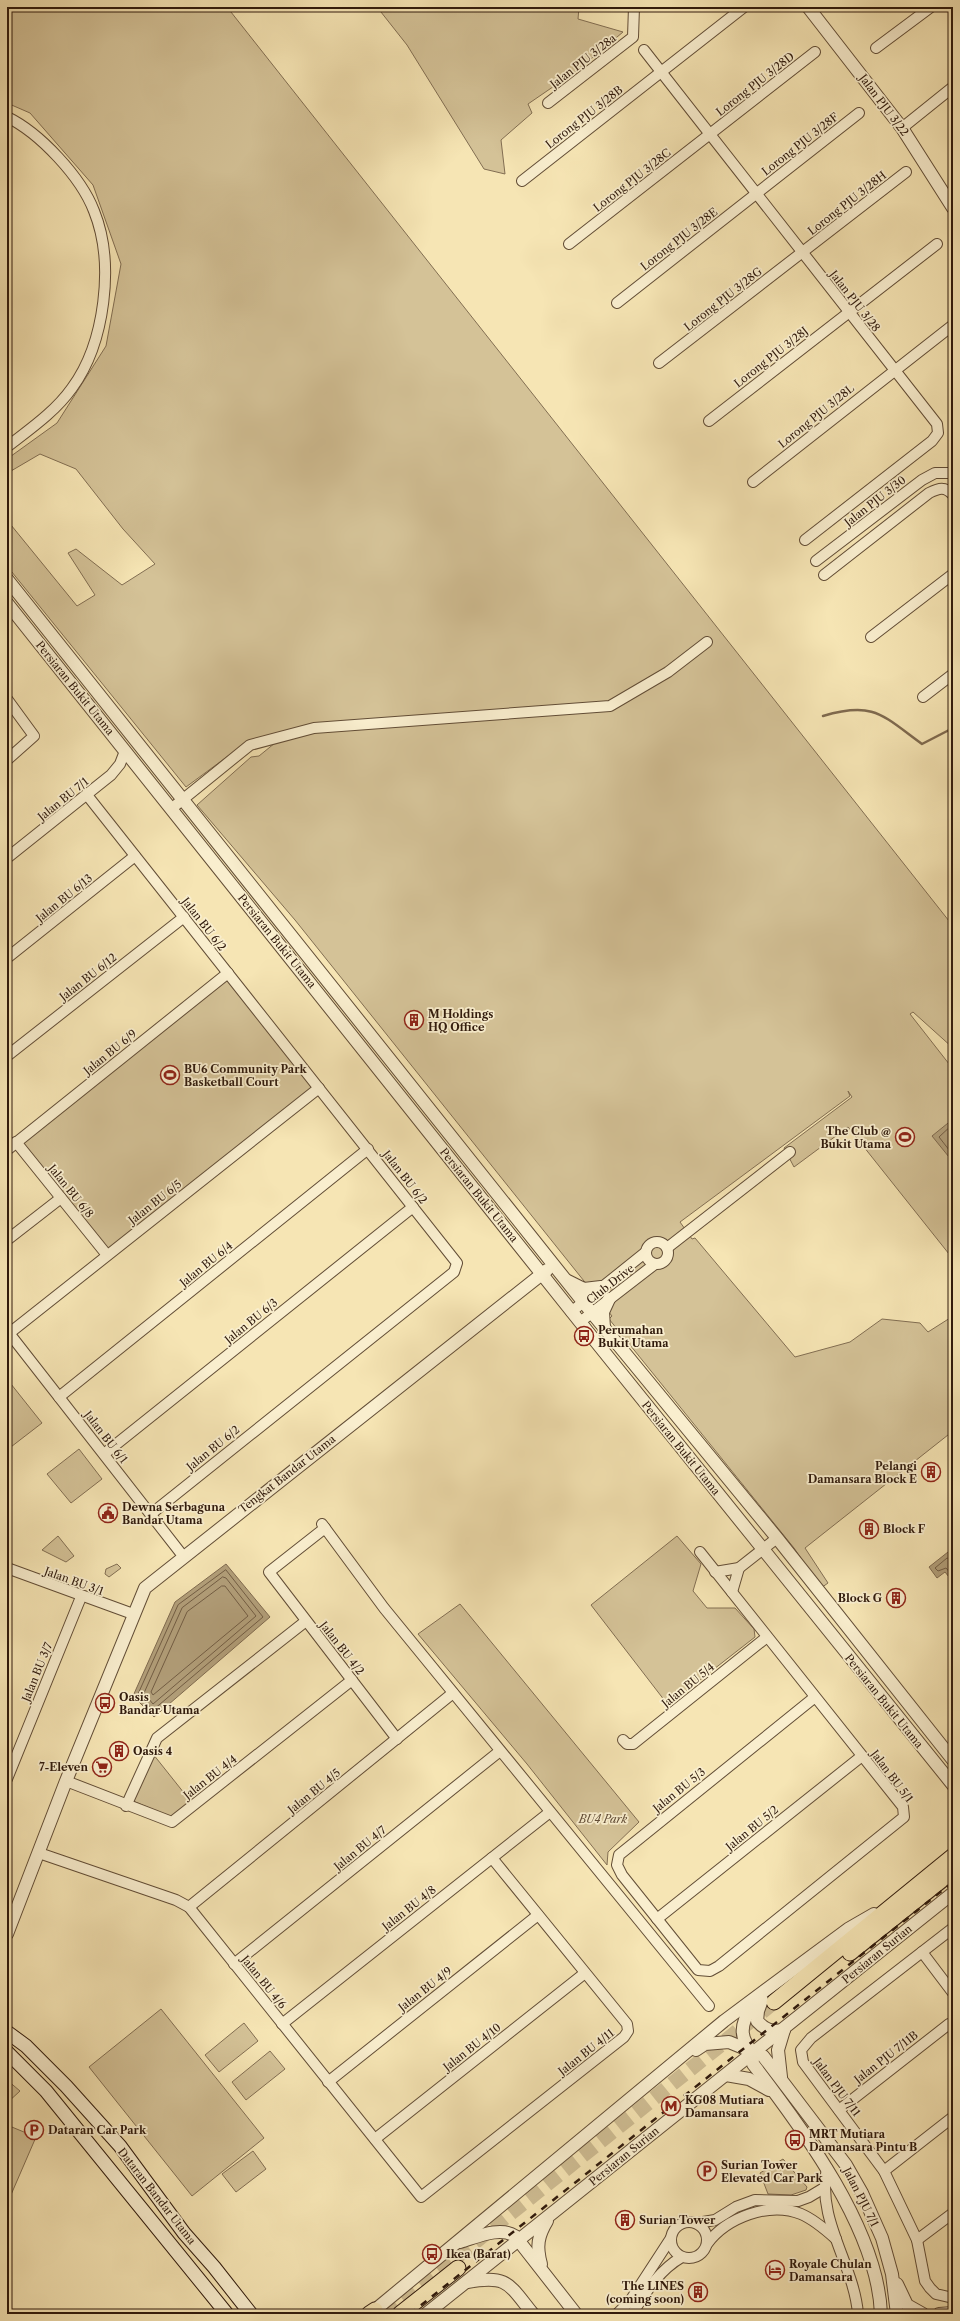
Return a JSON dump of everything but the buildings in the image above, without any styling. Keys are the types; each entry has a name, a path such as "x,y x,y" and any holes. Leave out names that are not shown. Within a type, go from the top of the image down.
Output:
{"main road":[{"path":"773,2000 953,1856"},
{"name":"Persiaran Surian","path":"773,2000 953,1871"},
{"name":"Dataran Bandar Utama","path":"7,2032 26,2046 66,2086 120,2146 184,2233 214,2267 251,2314"},
{"name":"Dataran Bandar Utama","path":"7,2052 46,2091 227,2314"},
{"path":"400,2314 458,2268"}],"street":[{"name":"Jalan PJU 3/28a","path":"548,103 632,37 634,7"},
{"name":"Lorong PJU 3/28B","path":"522,181 744,7"},
{"name":"Jalan PJU 3/22","path":"808,7 902,128 953,208"},
{"path":"876,48 931,7"},
{"name":"Jalan PJU 3/28","path":"644,50 801,253 937,424 938,428 936,438 805,540"},
{"name":"Lorong PJU 3/28D","path":"710,135 815,52"},
{"path":"902,128 953,87"},
{"name":"Lorong PJU 3/28F","path":"756,194 860,113"},
{"path":"7,117 34,135 52,152 82,188 94,210 100,230 104,259 100,323 89,358 68,393 45,418 7,447"},
{"name":"Lorong PJU 3/28C","path":"569,244 710,135"},
{"name":"Lorong PJU 3/28H","path":"801,253 906,172"},
{"name":"Lorong PJU 3/28E","path":"617,303 756,194"},
{"name":"Lorong PJU 3/28J","path":"708,421 936,244"},
{"name":"Lorong PJU 3/28G","path":"659,364 801,253"},
{"name":"Lorong PJU 3/28L","path":"753,482 953,325"},
{"name":"Jalan PJU 3/30","path":"816,561 928,476 934,473 953,473"},
{"path":"824,575 935,490 947,489 953,495"},
{"path":"875,516 884,528"},
{"path":"861,527 871,538"},
{"path":"871,637 953,574"},
{"name":"Persiaran Bukit Utama","path":"7,579 565,1280 777,1538 953,1760"},
{"name":"Persiaran Bukit Utama","path":"7,604 571,1312 953,1785"},
{"path":"171,809 250,745 314,728 610,706 668,672 708,642"},
{"path":"923,697 953,674"},
{"path":"7,698 34,736 7,760"},
{"name":"Jalan BU 7/1","path":"7,858 87,795 116,770 125,751"},
{"name":"Jalan BU 6/2","path":"87,795 456,1260 458,1266 454,1272 151,1514"},
{"name":"Jalan BU 6/13","path":"7,958 135,856"},
{"name":"Jalan BU 6/12","path":"7,1056 184,917"},
{"name":"Jalan BU 6/9","path":"7,1150 228,973"},
{"name":"Jalan BU 6/5","path":"8,1334 319,1088"},
{"name":"Jalan BU 6/8","path":"16,1142 107,1255"},
{"name":"Jalan BU 6/4","path":"59,1397 368,1149"},
{"path":"667,1248 790,1152"},
{"path":"7,1240 61,1198"},
{"name":"Jalan BU 6/3","path":"104,1454 413,1207"},
{"path":"655,1242 662,1243 667,1248 668,1255 665,1261 656,1264 647,1259 646,1252 649,1246 655,1242"},
{"name":"Club Drive","path":"571,1312 646,1252"},
{"name":"Club Drive","path":"580,1322 656,1264"},
{"name":"Tengkat Bandar Utama","path":"7,1934 133,1614 145,1588 554,1265"},
{"path":"565,1280 584,1289 601,1287"},
{"path":"604,1328 603,1312 609,1299"},
{"name":"Jalan BU 6/1","path":"8,1334 184,1556"},
{"name":"Jalan BU 4/2","path":"397,1739 269,1572 323,1526 384,1608 453,1693"},
{"path":"715,1572 739,1568 777,1538"},
{"name":"Jalan BU 5/1","path":"657,1919 698,1970 710,1971 719,1966 904,1817 903,1807 700,1552"},
{"path":"732,1592 739,1568"},
{"name":"Jalan BU 3/1","path":"7,1569 81,1597 133,1614"},
{"name":"Jalan BU 3/7","path":"7,1779 81,1597"},
{"path":"126,1806 157,1738 306,1621"},
{"name":"Jalan BU 5/4","path":"623,1740 627,1744 633,1744 767,1637"},
{"name":"Jalan BU 4/4","path":"66,1782 126,1806 172,1822 352,1680"},
{"path":"453,1693 709,2006"},
{"name":"Jalan BU 4/5","path":"189,1907 453,1693"},
{"name":"Jalan BU 5/3","path":"657,1919 618,1869 617,1860 619,1855 815,1697"},
{"name":"Jalan BU 4/7","path":"234,1964 500,1751"},
{"name":"Jalan BU 5/2","path":"657,1919 862,1756"},
{"name":"Jalan BU 4/8","path":"282,2024 550,1812"},
{"path":"922,1880 953,1849"},
{"name":"Jalan BU 4/6","path":"39,1853 176,1900 189,1907 421,2197"},
{"name":"Jalan BU 4/11","path":"421,2197 624,2037 628,2031 627,2024 492,1858"},
{"name":"Persiaran Surian","path":"426,2314 726,2075 756,2058 784,2030 953,1893"},
{"name":"Jalan BU 4/9","path":"328,2082 538,1915"},
{"name":"Jalan PJU 7/11","path":"953,1928 811,2038 801,2050 804,2062 884,2171 917,2240 925,2281 936,2294 953,2298"},
{"path":"922,1952 953,1993"},
{"name":"Jalan BU 4/10","path":"375,2139 585,1973"},
{"path":"773,2000 758,2011 758,2021 763,2028 774,2031 784,2030 778,2050 778,2060 779,2070 786,2088"},
{"path":"756,2058 742,2033 744,2021 773,2000"},
{"path":"370,2313 666,2071 697,2043 773,2000"},
{"name":"Jalan PJU 7/11B","path":"839,2110 949,2024"},
{"path":"666,2071 705,2044 729,2042 756,2058"},
{"name":"Jalan PJU 7/1","path":"756,2058 786,2088 846,2165 862,2193 882,2238 892,2274 897,2314"},
{"name":"Jalan PJU 7/1","path":"756,2058 781,2100 827,2168 860,2235 871,2262 878,2288 881,2314"},
{"path":"726,2075 740,2076 758,2082 781,2100"},
{"path":"884,2171 953,2117"},
{"path":"827,2168 824,2188 828,2214 857,2300 858,2314"},
{"path":"698,2224 715,2220 736,2207 758,2199 786,2202 802,2200 824,2188"},
{"path":"802,2200 808,2203 809,2209 802,2214"},
{"path":"632,2314 657,2277 668,2266 682,2257 694,2257 704,2250 716,2234 739,2218 774,2209 802,2214 836,2239"},
{"path":"917,2240 953,2214"},
{"path":"542,2268 538,2242 540,2234 550,2216"},
{"path":"617,2314 630,2301 671,2238 672,2232 680,2224 692,2222 698,2224 706,2232 707,2244"},
{"path":"457,2242 501,2231 510,2232 520,2240 577,2314"},
{"path":"671,2238 674,2249 682,2257"},
{"path":"892,2274 907,2305 923,2314"},
{"path":"466,2282 490,2278 501,2280 508,2284 533,2314"},
{"path":"939,2314 953,2313"}],"green space":[{"path":"7,7 227,7 953,926 953,1048 913,1012 910,1014 953,1069 953,1259 848,1127 794,1167 784,1148 852,1097 848,1091 850,1096 680,1222 692,1239 695,1238 795,1357 850,1342 882,1319 920,1323 928,1332 950,1318 953,1319 953,1431 805,1548 828,1583 821,1588 794,1548 609,1319 612,1316 295,920 197,805 251,757 259,756 286,734 247,742 186,787 7,566 7,528 11,525 77,606 95,595 68,553 76,549 122,585 155,564 123,529 76,469 40,454 11,471 11,510 7,512 7,459 57,423 106,346 121,264 93,185 30,113 7,103"},
{"path":"377,7 579,7 578,19 623,32 579,69 528,104 532,113 501,140 505,174 484,169 407,45"},
{"path":"227,975 317,1088 107,1253 18,1142"},
{"path":"7,1379 42,1423 7,1450"},
{"path":"79,1449 102,1479 71,1503 47,1474"},
{"path":"58,1536 74,1556 66,1562 42,1550"},
{"path":"677,1536 701,1564 693,1591 707,1608 735,1608 754,1629 755,1637 668,1705 591,1605"},
{"path":"117,1564 121,1568 109,1577 105,1574 106,1569"},
{"name":"BU4 Park","path":"460,1604 639,1822 608,1852 607,1865 527,1764 418,1634"},
{"path":"153,1754 192,1803 173,1818 133,1801"},
{"path":"161,2009 264,2138 192,2196 89,2067"},
{"path":"244,2023 258,2041 219,2072 205,2055"},
{"path":"270,2051 285,2069 246,2100 232,2082"},
{"path":"7,2080 20,2091 7,2103"},
{"path":"7,2125 36,2137 7,2204"},
{"path":"253,2151 266,2169 236,2192 222,2174"},
{"path":"783,2159 807,2187 806,2190 791,2195 768,2194 760,2173"}],"water":[{"path":"953,1119 953,1162 932,1136"},
{"path":"948,1552 953,1558 953,1582 945,1572 937,1578 929,1567"},
{"path":"226,1564 270,1617 154,1717 133,1696 175,1602"}],"waterway":[{"path":"823,716 854,710 877,714 887,718 922,744 953,728"}],"tunnel":[{"path":"385,2314 774,2002"}],"railway":[{"path":"410,2314 953,1882"}],"place":[{"name":"M Holdings HQ Office","path":"414,1020"},
{"name":"BU6 Community Park Basketball Court","path":"170,1075"},
{"name":"The Club @ Bukit Utama","path":"905,1137"},
{"name":"Perumahan Bukit Utama","path":"584,1336"},
{"name":"Pelangi Damansara Block E","path":"931,1472"},
{"name":"Dewna Serbaguna Bandar Utama","path":"108,1513"},
{"name":"Block F","path":"869,1529"},
{"name":"Block G","path":"896,1598"},
{"name":"Oasis Bandar Utama","path":"105,1703"},
{"name":"Oasis 4","path":"119,1751"},
{"name":"7-Eleven","path":"102,1767"},
{"name":"KG08 Mutiara Damansara","path":"671,2106"},
{"name":"Dataran Car Park","path":"34,2130"},
{"name":"MRT Mutiara Damansara Pintu B","path":"795,2140"},
{"name":"Surian Tower Elevated Car Park","path":"707,2171"},
{"name":"Surian Tower","path":"625,2220"},
{"name":"Ikea (Barat)","path":"432,2254"},
{"name":"Royale Chulan Damansara","path":"775,2270"},
{"name":"The LINES (coming soon)","path":"698,2292"}]}
